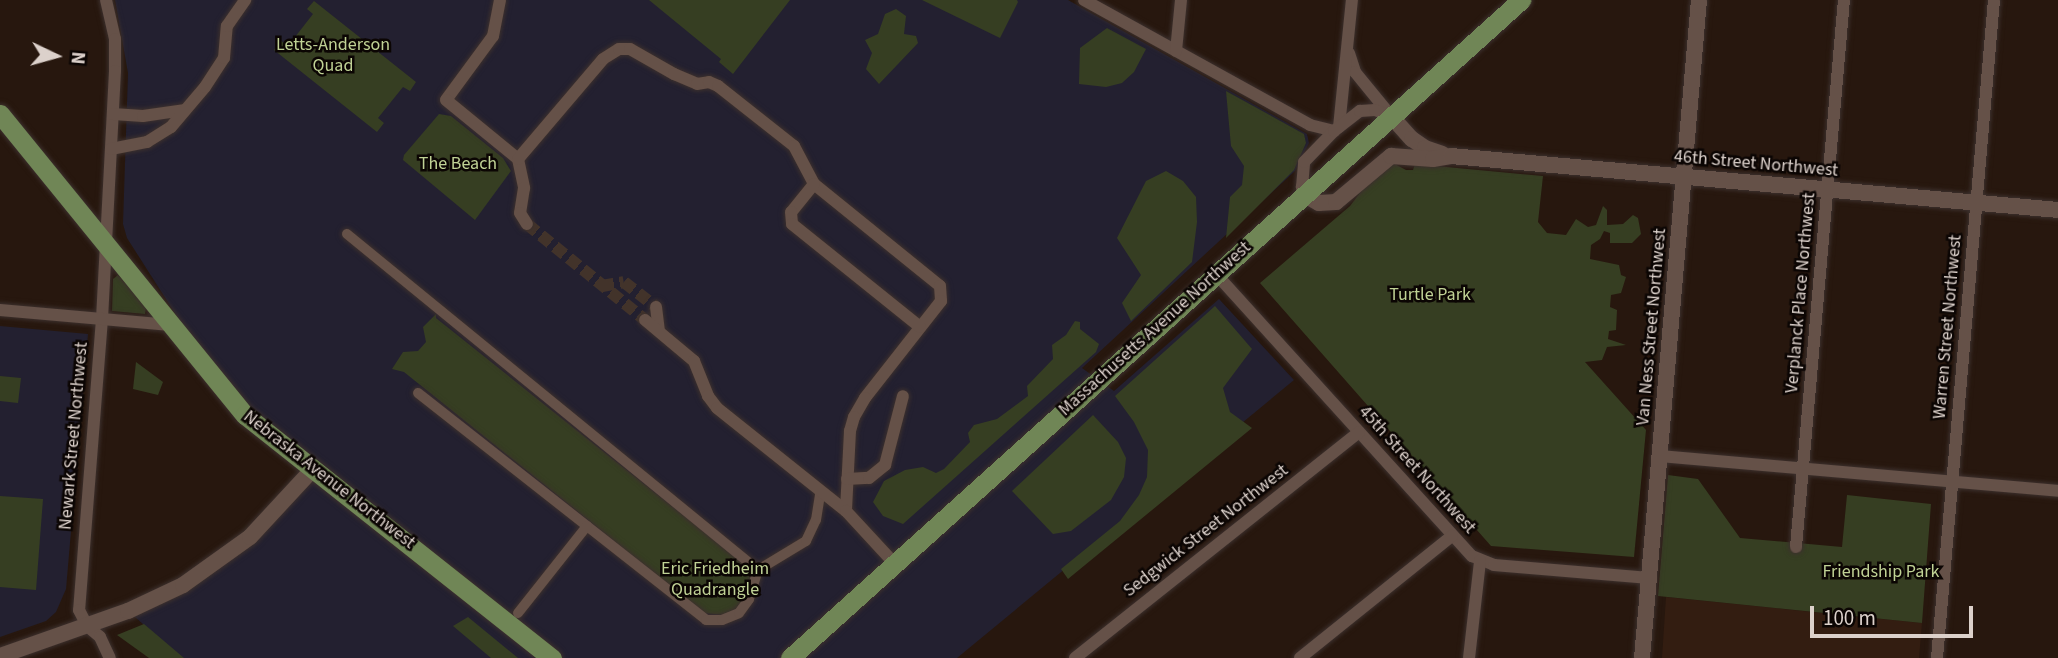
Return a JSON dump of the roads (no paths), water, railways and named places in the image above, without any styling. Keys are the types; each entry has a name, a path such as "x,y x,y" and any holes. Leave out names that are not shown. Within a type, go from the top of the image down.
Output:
{"main road":[{"name":"Massachusetts Avenue Northwest","path":"789,658 1521,0"},
{"name":"Nebraska Avenue Northwest","path":"0,114 245,415 552,658"}],"street":[{"name":"Newark Street Northwest","path":"87,626 79,610 102,319 113,114 115,39 106,0"},
{"path":"111,149 131,147 156,137 171,127 205,87 224,58 227,26 246,0"},
{"path":"500,0 493,36 446,100 518,159 524,188 520,213 527,224"},
{"path":"1084,0 1310,125 1336,129"},
{"path":"1176,51 1181,0"},
{"path":"1336,129 1348,51 1352,0"},
{"name":"Van Ness Street Northwest","path":"1642,658 1699,0"},
{"name":"Verplanck Place Northwest","path":"1796,547 1844,0"},
{"name":"Warren Street Northwest","path":"1937,658 1994,0"},
{"path":"518,159 609,53 630,49 674,74 696,83 709,82 718,86 794,146 814,184 940,286 941,302 864,398 854,417 850,430 846,511"},
{"path":"1348,51 1355,72 1391,116 1425,148 1451,156"},
{"path":"113,114 153,115 184,110"},
{"path":"1391,116 1365,110 1336,129 1315,148 1304,162 1301,174 1305,195 1319,203 1336,202 1391,156 1433,159 1451,156"},
{"path":"1310,125 1315,148"},
{"name":"46th Street Northwest","path":"1451,156 2058,210"},
{"path":"814,184 791,212 792,224 920,327"},
{"path":"346,234 758,570"},
{"name":"45th Street Northwest","path":"1216,274 1452,536 1480,561"},
{"path":"656,307 659,330"},
{"path":"0,310 170,325"},
{"path":"645,320 694,361 708,396 717,408 846,511 894,563"},
{"path":"418,393 706,620 722,620 739,613 749,599 758,570 806,541 816,520 821,490"},
{"path":"847,478 869,478 885,465 903,396"},
{"name":"Sedgwick Street Northwest","path":"1075,658 1359,432"},
{"path":"1660,456 2058,491"},
{"path":"3,654 159,598 219,562 273,515 312,470"},
{"path":"518,612 587,527"},
{"path":"1300,658 1452,536"},
{"path":"1469,658 1480,561 1649,578"},
{"path":"87,626 100,637 110,658"}],"tunnel":[{"path":"527,224 645,320"},
{"path":"602,286 624,282 656,307"}],"park label":[{"name":"Letts-Anderson Quad","path":"333,56"},
{"name":"The Beach","path":"458,164"},
{"name":"Turtle Park","path":"1430,295"},
{"name":"Friendship Park","path":"1881,572"},
{"name":"Eric Friedheim Quadrangle","path":"715,580"}]}
